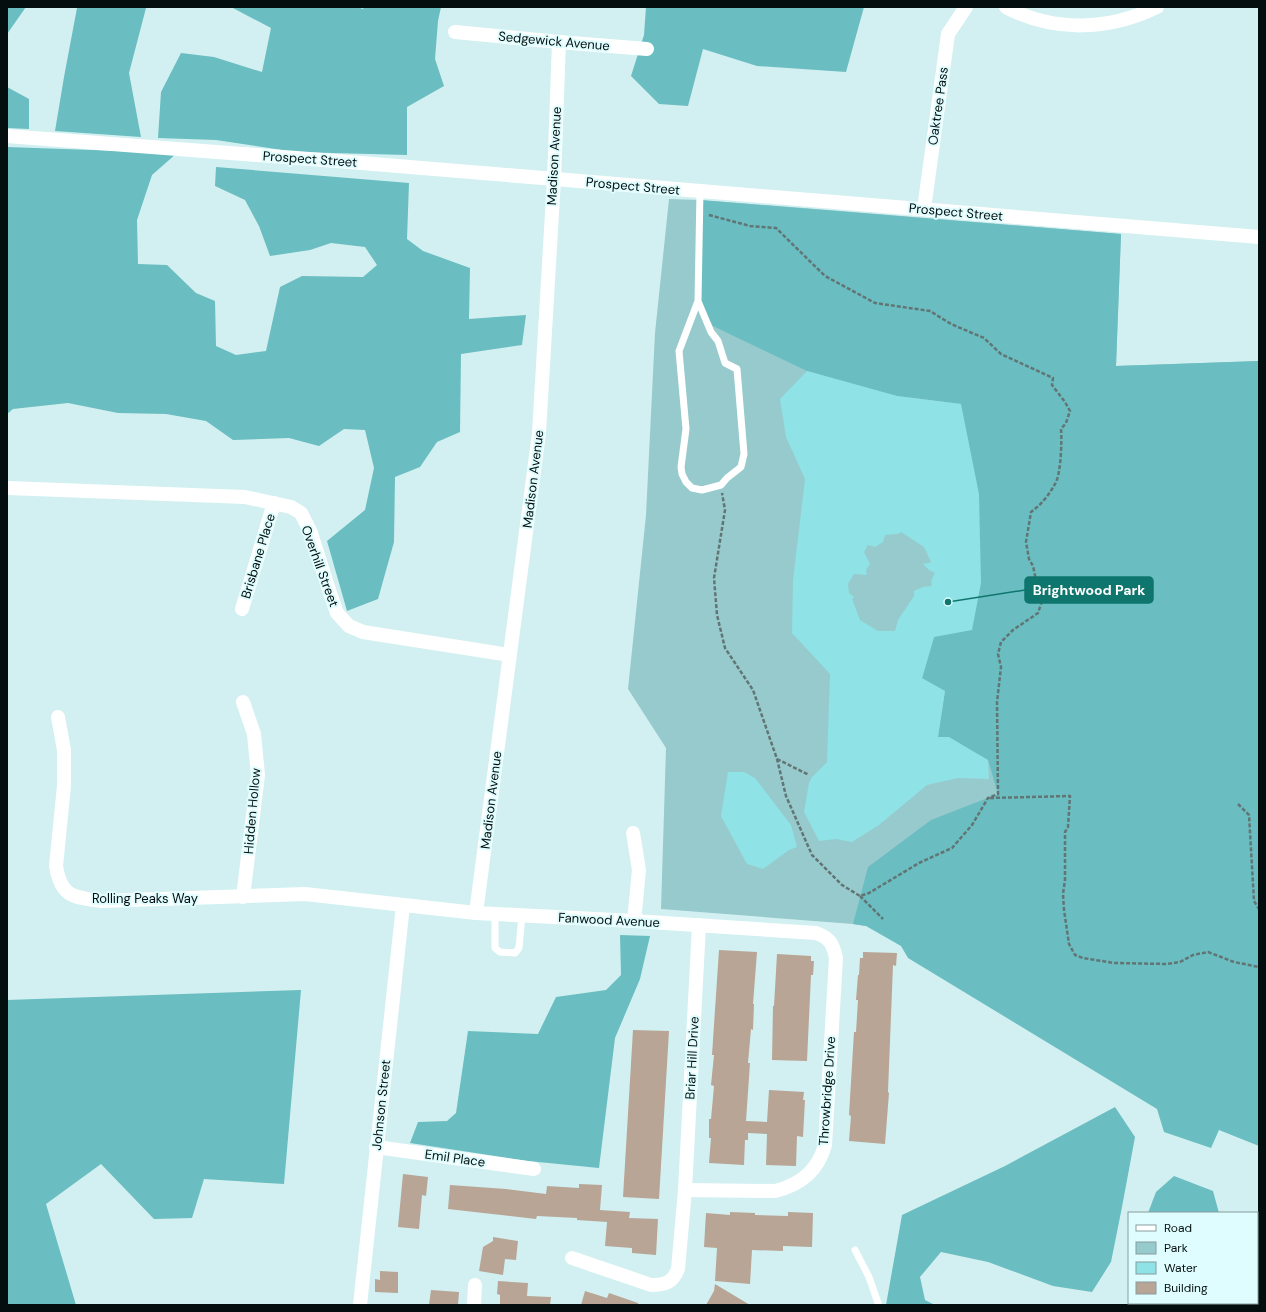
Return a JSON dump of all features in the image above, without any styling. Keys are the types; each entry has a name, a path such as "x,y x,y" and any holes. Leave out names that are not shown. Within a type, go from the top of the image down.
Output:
{"street":[{"name":"Oaktree Pass","path":"924,209 948,34 966,7"},
{"path":"1006,7 1042,21 1076,26 1110,23 1143,14 1157,7"},
{"name":"Sedgewick Avenue","path":"458,32 647,49"},
{"name":"Madison Avenue","path":"476,913 539,433 554,179 559,42"},
{"name":"Prospect Street","path":"7,136 1259,237"},
{"name":"Overhill Street","path":"8,488 245,497 291,507 301,512 311,533 328,590 337,613 349,626 363,632 510,655"},
{"name":"Brisbane Place","path":"242,609 274,503"},
{"name":"Hidden Hollow","path":"242,702 254,734 258,774 243,897"},
{"name":"Rolling Peaks Way","path":"58,717 64,750 64,786 56,866 57,876 62,887 71,896 100,901 305,894 403,905"},
{"path":"633,833 640,870 634,920"},
{"name":"Fanwood Avenue","path":"403,905 476,913 634,920 816,933"},
{"name":"Johnson Street","path":"360,1305 403,905"},
{"name":"Briar Hill Drive","path":"572,1258 651,1285 669,1283 675,1277 678,1270 685,1190 699,925"},
{"name":"Throwbridge Drive","path":"685,1190 775,1191 787,1188 799,1182 809,1174 822,1155 825,1145 836,958 834,949 830,942 825,936 816,933"},
{"name":"Emil Place","path":"376,1147 534,1168"},
{"path":"474,1305 475,1285"}],"lane":[{"path":"698,301 711,332 718,340 725,362 737,369 744,454 741,467 721,485 702,490 692,488 686,482 682,474 681,467 686,429 679,351 698,301 700,191"},
{"path":"495,914 495,948 500,952 515,953 519,948 522,915"},
{"path":"855,1250 868,1277 878,1305"}],"path":[{"path":"700,212 750,226 776,228 825,276 875,303 930,311 951,324 984,338 1001,354 1053,378 1052,385 1070,411 1066,424 1061,429 1062,443 1056,483 1040,505 1030,512 1026,542 1029,559 1033,566 1036,580 1042,588 1043,598 1040,609 1038,613 1014,630 1002,642 998,654 1001,667 997,702 998,794 988,798 972,825 952,848 919,863 869,893 860,896"},
{"path":"721,485 725,510 714,578 717,615 725,648 753,690 777,759 786,796 812,855 842,885 860,896 883,919"},
{"path":"777,759 809,775"},
{"path":"988,798 1070,796 1068,827 1065,832 1065,880 1063,894 1070,944 1075,955 1083,958 1114,963 1167,964 1180,962 1193,955 1208,952 1234,962 1259,967"},
{"path":"1238,804 1249,815 1254,901 1259,909"}],"green space":[{"path":"669,199 700,200 1121,234 1116,366 1259,361 1259,984 853,924 661,909 666,748 628,689 646,515 655,333"}],"shaded area":[{"path":"7,7 26,7 7,34"},
{"path":"74,7 148,7 146,8 129,73 141,137 55,131 77,8"},
{"path":"231,7 359,7 362,9 366,7 441,7 438,21 435,59 444,86 407,107 407,155 295,152 216,140 158,138 161,92 181,53 214,57 262,72 271,28"},
{"path":"646,7 864,7 846,72 757,66 703,49 688,106 659,104 631,76 644,35"},
{"path":"7,87 29,99 29,129 7,128"},
{"path":"7,147 177,153 152,175 137,220 138,264 167,265 196,293 215,301 216,346 236,355 266,351 280,287 302,276 363,277 377,265 365,247 331,243 310,250 270,256 259,226 245,200 215,186 216,167 409,183 407,239 423,251 470,268 469,319 526,315 522,345 461,354 460,432 437,442 420,467 395,477 394,542 378,599 347,611 327,541 365,510 374,468 365,430 344,429 319,446 289,438 233,440 206,421 166,414 118,413 68,403 13,409 7,414"},
{"path":"700,200 1121,234 1116,366 1259,361 1259,1146 1219,1130 1211,1148 1164,1132 1157,1109 908,958 901,946 866,926 853,924 868,867 931,820 998,794 988,760 938,737 945,691 922,679 934,637 961,404 897,396 807,371 713,326 698,301"},
{"path":"620,935 650,936 640,979 615,1038 599,1168 528,1161 410,1143 418,1122 447,1121 456,1113 468,1031 538,1034 556,997 606,990 621,975"},
{"path":"301,990 284,1184 204,1179 192,1218 154,1219 101,1164 46,1204 76,1305 7,1305 7,1000"},
{"path":"1115,1107 1135,1137 1111,1262 1092,1292 1053,1286 988,1262 941,1252 920,1277 925,1300 935,1305 886,1305 902,1215 1005,1166"},
{"path":"1174,1176 1213,1191 1219,1212 1148,1212 1156,1192"},
{"path":"1129,1304 1211,1304 1211,1305"}],"water":[{"path":"807,371 897,396 961,404 979,494 981,583 972,630 934,637 922,678 945,691 938,737 949,737 988,760 989,779 958,778 927,785 879,825 852,842 836,839 819,841 804,812 809,783 812,777 827,762 830,674 792,633 793,580 805,479 786,437 780,399","holes":["901,532 924,547 931,562 923,564 935,573 931,581 932,584 931,586 923,587 914,591 914,596 898,620 895,631 878,631 860,620 852,599 854,597 849,593 848,584 854,574 867,575 866,570 870,564 864,552 868,545 875,547 883,542 885,535 898,534"]},
{"path":"728,772 744,772 755,778 791,825 797,847 789,850 763,869 747,864 721,816"}],"building":[{"path":"719,950 757,952 753,1004 753,1030 751,1029 748,1063 750,1063 746,1121 767,1122 769,1090 804,1092 803,1137 797,1136 796,1166 766,1165 767,1134 748,1133 748,1140 745,1140 744,1165 709,1163 711,1138 709,1138 709,1119 711,1119 714,1086 711,1085 714,1055 712,1055"},
{"path":"863,952 897,953 896,966 893,965 889,1093 885,1144 849,1141 854,1032 856,1032 858,1000 856,1000 860,958 863,958"},
{"path":"777,954 811,956 811,961 814,961 813,975 811,975 807,1061 772,1060 773,1006"},
{"path":"633,1030 669,1031 659,1199 623,1197"},
{"path":"403,1174 428,1177 426,1196 422,1195 419,1229 398,1227"},
{"path":"579,1184 602,1185 600,1210 630,1212 629,1218 658,1219 656,1255 632,1253 632,1248 605,1246 607,1222 577,1220 577,1218 537,1216 536,1219 448,1209 450,1185 506,1189 546,1194 547,1186 579,1188"},
{"path":"730,1212 755,1213 755,1215 788,1216 788,1212 813,1213 812,1247 783,1246 783,1251 752,1250 750,1284 715,1281 717,1248 704,1247 706,1213 730,1215"},
{"path":"493,1237 518,1241 516,1260 505,1259 503,1275 479,1271 483,1247 493,1241"},
{"path":"380,1271 398,1272 398,1293 375,1292 375,1279 380,1280"},
{"path":"498,1281 528,1283 527,1296 551,1297 550,1305 500,1305 500,1295 497,1294"},
{"path":"715,1284 750,1305 706,1305 714,1291"},
{"path":"431,1290 459,1292 458,1305 429,1305"},
{"path":"585,1291 607,1298 609,1293 638,1303 638,1305 581,1305"}],"place":[{"name":"Brightwood Park","path":"948,602"}]}
